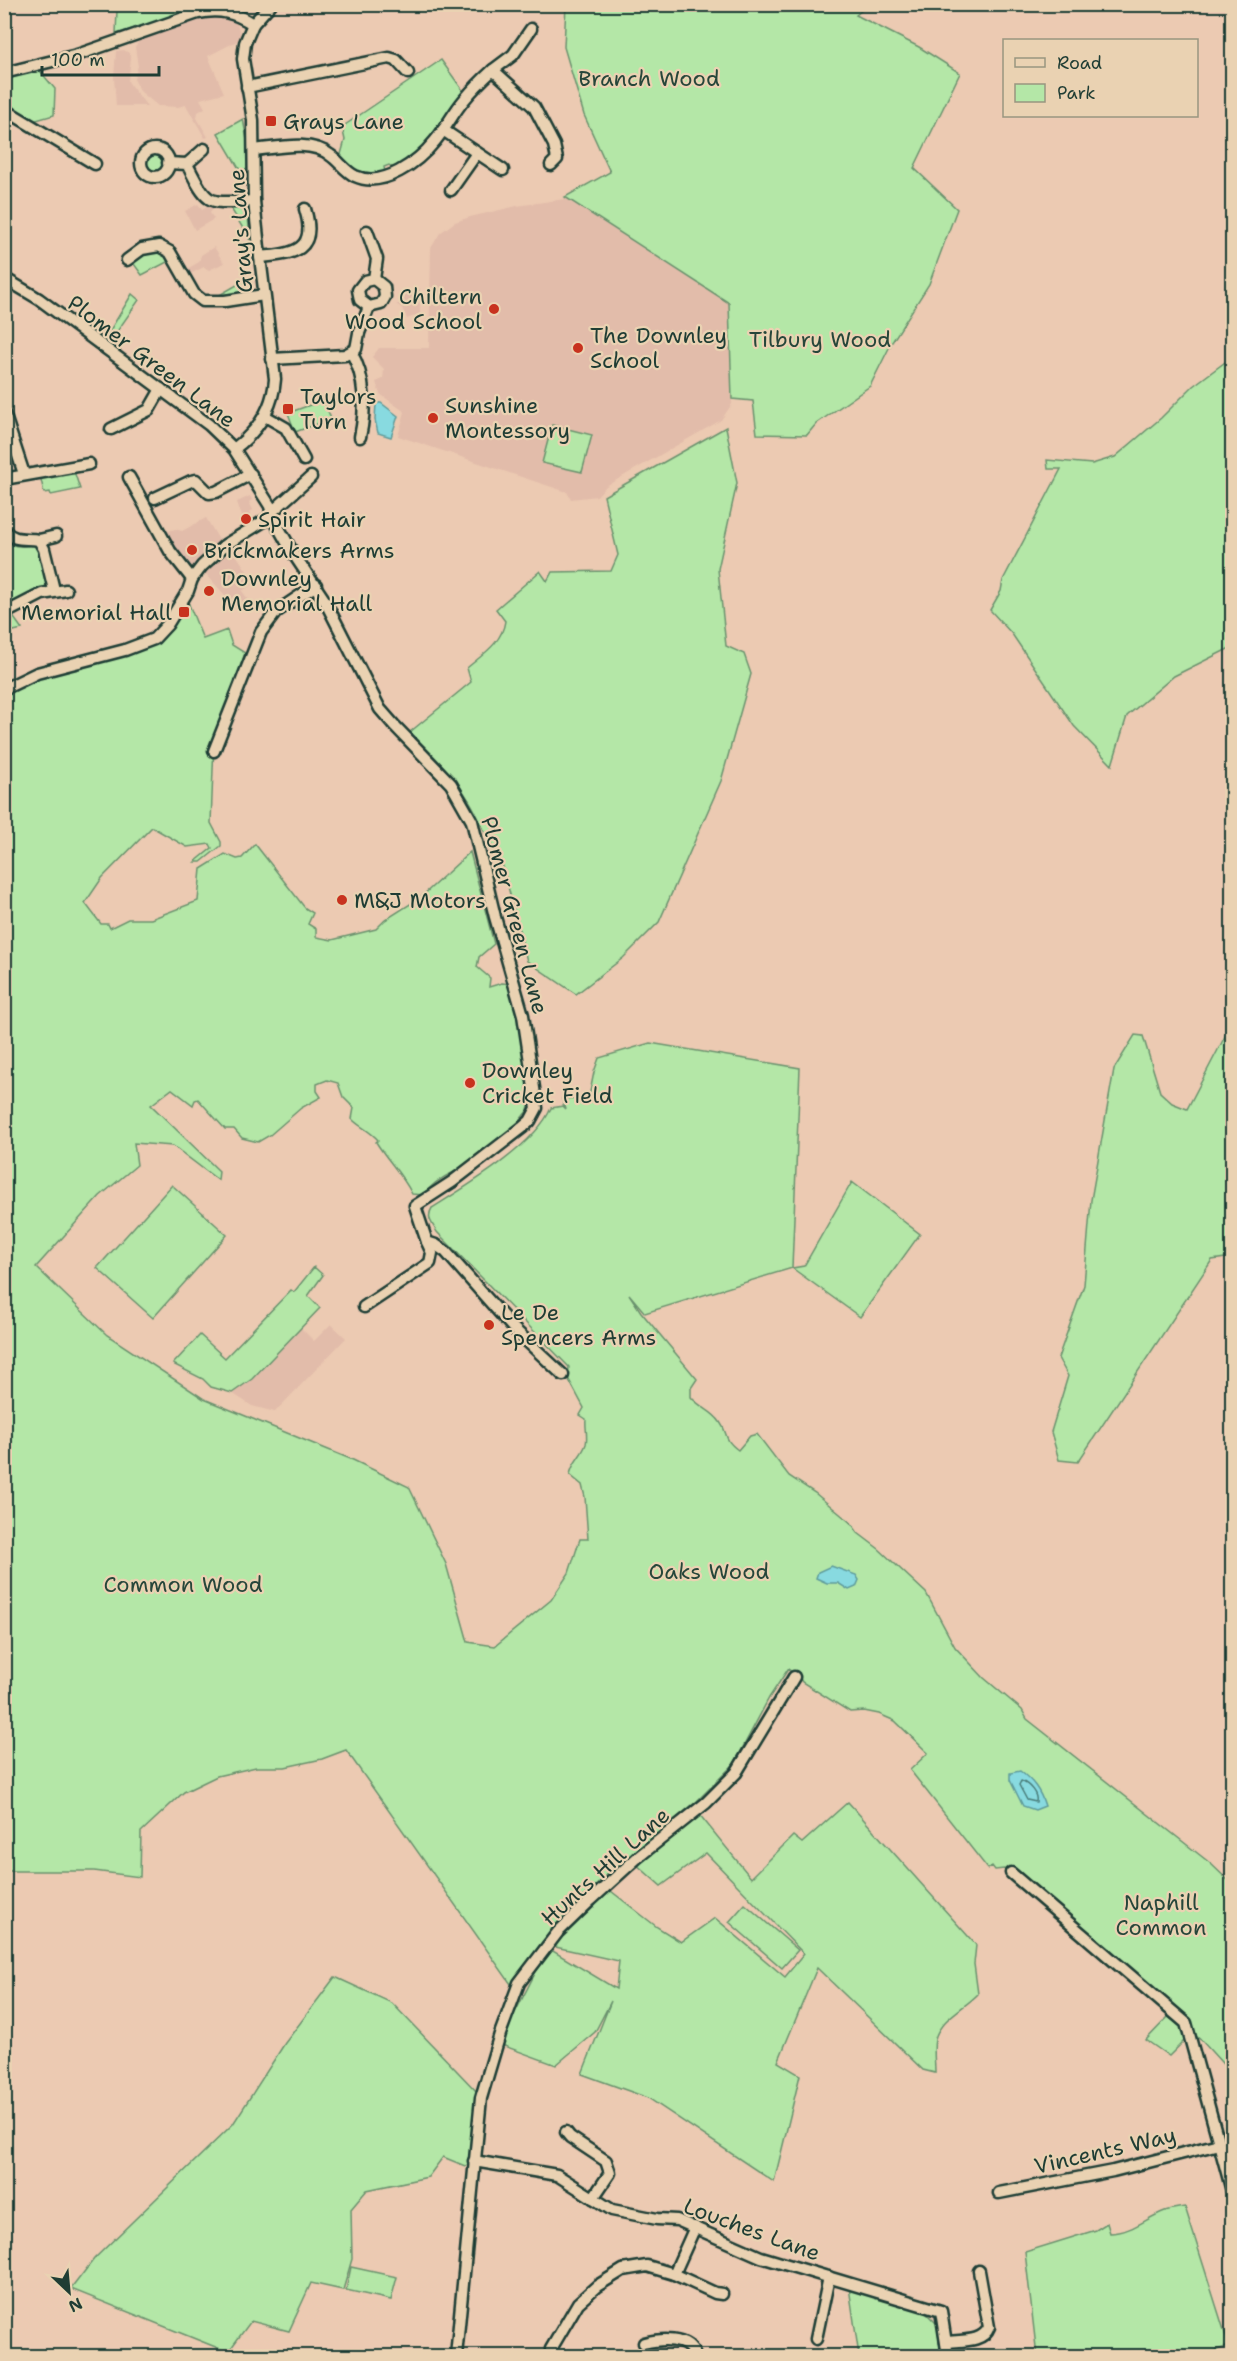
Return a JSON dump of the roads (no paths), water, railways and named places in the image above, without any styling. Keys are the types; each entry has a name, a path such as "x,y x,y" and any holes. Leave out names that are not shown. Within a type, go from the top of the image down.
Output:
{"street":[{"name":"Gray's Lane","path":"234,449 250,436 265,416 274,393 275,379 254,201 253,120 244,71 244,50 253,24 271,4"},
{"path":"4,73 77,55 198,13 222,10 242,17 253,24"},
{"path":"254,150 315,147 330,155 355,176 373,179 389,176 425,152 463,101 493,70 513,54 532,28"},
{"path":"247,87 388,58 396,60 408,73"},
{"path":"493,70 538,104 554,145 557,161"},
{"path":"4,109 95,164"},
{"path":"443,130 503,170"},
{"path":"168,163 187,164 204,149"},
{"path":"451,190 477,153"},
{"path":"187,164 202,193 211,201 254,201"},
{"path":"260,257 293,252 303,247 310,232 305,209"},
{"path":"367,231 377,259 374,279"},
{"path":"126,260 142,249 159,246 170,252 194,294 203,301 225,302 264,295"},
{"name":"Plomer Green Lane","path":"4,278 39,299 161,389 209,425 234,449 251,474 292,553 316,585 380,708 393,725 451,784 472,821 525,1028 537,1099 536,1113 522,1128 476,1164 415,1206 427,1242"},
{"path":"374,279 382,284 386,293 381,304 369,307 360,300 358,290 366,281 374,279"},
{"path":"272,359 340,355 351,352 356,349 358,333 369,307"},
{"path":"351,352 358,365 363,397 364,414 360,437"},
{"path":"117,430 149,410 161,389"},
{"path":"4,412 24,474"},
{"path":"265,416 286,428 304,460"},
{"path":"4,479 89,464"},
{"path":"155,498 196,480 209,493 216,492 251,474"},
{"path":"129,477 170,551 192,579"},
{"path":"4,689 35,673 125,650 154,639 167,625 183,600 192,579 202,566 225,545 272,514 311,477"},
{"path":"4,530 20,540 39,540 56,536"},
{"path":"39,540 44,549 54,590"},
{"path":"214,751 261,632 276,612 316,585"},
{"path":"11,610 42,594 54,590 66,590"},
{"path":"364,1307 430,1263 432,1252 427,1242"},
{"path":"427,1242 446,1252 514,1329 563,1375"},
{"name":"Hunts Hill Lane","path":"456,2356 481,2098 500,2034 519,1983 558,1932 591,1900 637,1858 706,1803 736,1773 748,1757 772,1712 795,1677"},
{"path":"1011,1873 1186,2023 1233,2191"},
{"path":"566,2132 606,2161 610,2173 593,2199"},
{"name":"Vincents Way","path":"999,2193 1113,2171 1219,2144"},
{"name":"Louches Lane","path":"474,2161 557,2175 612,2210 657,2219 677,2220 760,2257 941,2311 948,2356"},
{"path":"674,2274 695,2227"},
{"path":"551,2349 578,2303 597,2286 622,2270 647,2266 674,2274 722,2294"},
{"path":"946,2342 981,2338 986,2333 989,2326 979,2271"},
{"path":"816,2339 829,2277"},
{"path":"644,2343 685,2344 695,2356"}],"water":[{"path":"376,403 381,403 398,416 391,437 378,433 375,420"},
{"path":"831,1566 856,1575 859,1580 856,1587 849,1590 838,1583 827,1583 816,1578 818,1572"},
{"path":"1020,1771 1036,1786 1045,1806 1035,1810 1023,1806 1010,1780 1010,1773"}],"place":[{"name":"Grays Lane","path":"271,121"},
{"name":"Chiltern Wood School","path":"494,309"},
{"name":"The Downley School","path":"578,348"},
{"name":"Taylors Turn","path":"288,409"},
{"name":"Sunshine Montessory","path":"433,418"},
{"name":"Spirit Hair","path":"246,519"},
{"name":"Brickmakers Arms","path":"192,550"},
{"name":"Downley Memorial Hall","path":"209,591"},
{"name":"Memorial Hall","path":"184,612"},
{"name":"M&J Motors","path":"342,900"},
{"name":"Downley Cricket Field","path":"470,1083"},
{"name":"Le De Spencers Arms","path":"489,1325"}],"park label":[{"name":"Branch Wood","path":"649,78"},
{"name":"Tilbury Wood","path":"820,339"},
{"name":"Oaks Wood","path":"709,1571"},
{"name":"Common Wood","path":"183,1584"},
{"name":"Naphill Common","path":"1161,1914"}]}
